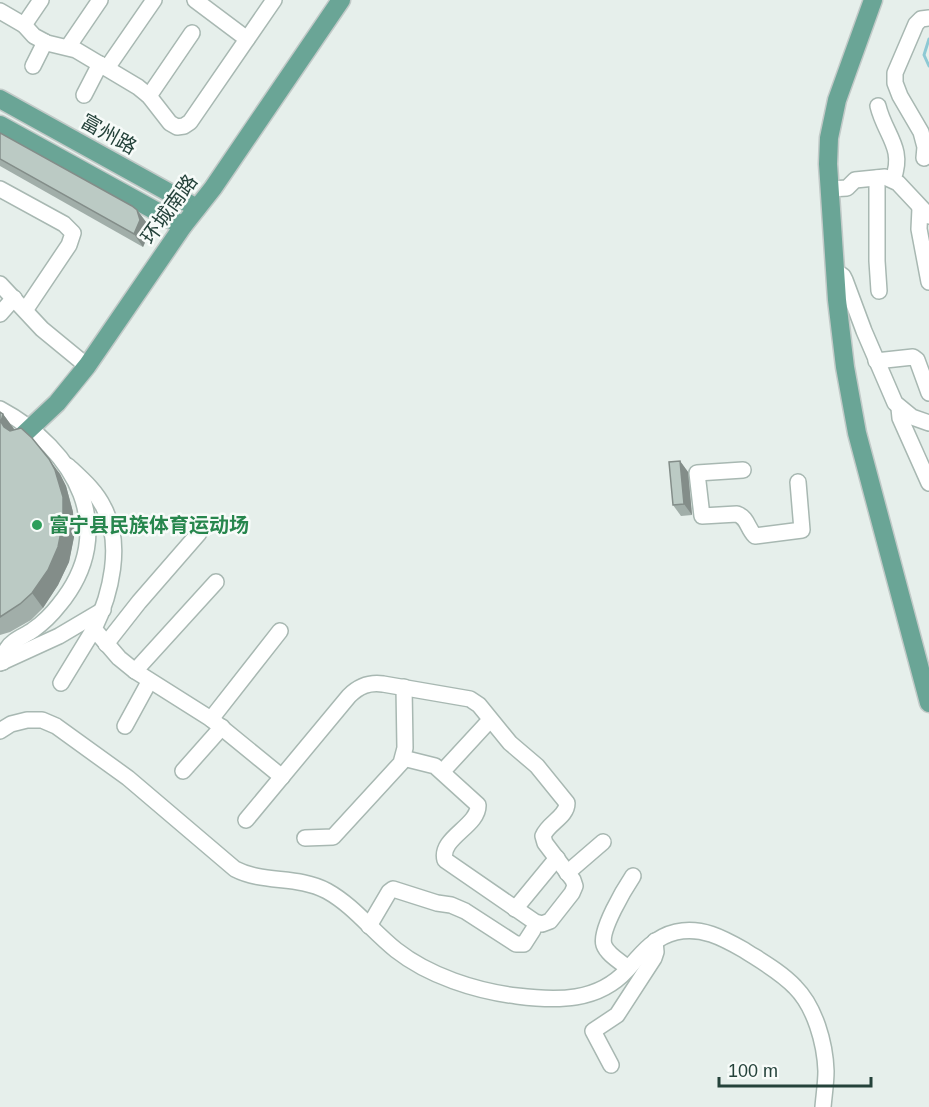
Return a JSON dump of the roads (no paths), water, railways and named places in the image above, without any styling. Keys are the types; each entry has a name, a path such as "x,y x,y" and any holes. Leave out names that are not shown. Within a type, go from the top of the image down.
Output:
{"main road":[{"name":"环城南路","path":"28,432 57,403 87,366 183,226 213,188 341,0"},
{"path":"873,0 834,112 828,151 836,271 843,356 857,434 929,703"},
{"name":"富州路","path":"0,99 197,208"},
{"path":"0,124 183,226"}],"street":[{"path":"24,25 41,0"},
{"path":"68,46 100,0"},
{"path":"84,95 154,0"},
{"path":"195,0 212,5 247,39"},
{"path":"0,11 24,25 34,36 54,46 68,46 142,90 170,123 177,127 190,122 274,0"},
{"path":"924,158 924,139 900,96 895,73 916,24 921,19 929,18"},
{"path":"149,96 192,33"},
{"path":"33,66 45,42"},
{"path":"878,106 883,123 897,150 897,168 893,179"},
{"path":"877,178 879,291"},
{"path":"830,189 847,188 855,180 893,179 925,212 919,229 929,282"},
{"path":"0,189 64,224 73,233 69,245 26,309"},
{"path":"836,271 845,280 876,361 899,408 900,418 929,483"},
{"path":"0,284 26,309 42,329 87,366"},
{"path":"0,314 14,298"},
{"path":"876,361 913,357 929,393"},
{"path":"899,408 912,417 929,423"},
{"path":"0,409 28,432 51,446 93,490 110,521 113,558 103,610 62,683"},
{"path":"2,663 7,648 33,631 60,604 74,583 83,561 87,537 86,513 80,489 68,466"},
{"path":"743,470 698,472 702,516 737,514 747,520 755,536 802,530 798,482"},
{"path":"106,644 199,533"},
{"path":"135,671 216,582"},
{"path":"2,663 59,636 103,610"},
{"path":"94,629 106,644 135,671 216,723 282,777"},
{"path":"183,771 280,631"},
{"path":"125,726 149,681"},
{"path":"246,820 356,690 374,683 470,699 510,743 537,766 567,803 566,810 543,836 545,843 575,883 574,890 546,923 538,924 445,860 446,848 476,814 478,808 476,802 442,771 430,764 403,758"},
{"path":"305,838 333,837 403,758 404,687"},
{"path":"0,731 11,724 27,720 42,720 56,726 128,778 231,866 256,877 296,880 320,888 342,901 394,949 422,967 454,980 503,994 555,998 581,997 610,984 655,941 665,935 698,930 710,933 756,958 794,986 810,1008 820,1038 826,1071 823,1107"},
{"path":"442,771 490,720"},
{"path":"567,873 603,842"},
{"path":"515,909 557,858"},
{"path":"628,968 605,948 604,940 614,906 633,876"},
{"path":"369,926 393,889 465,911 516,944 524,944 532,930"},
{"path":"611,1065 593,1031 621,1010 654,958 655,941"}],"waterway":[{"path":"929,39 924,55 929,66"}],"place":[{"name":"富宁县民族体育运动场","path":"37,525"}]}
